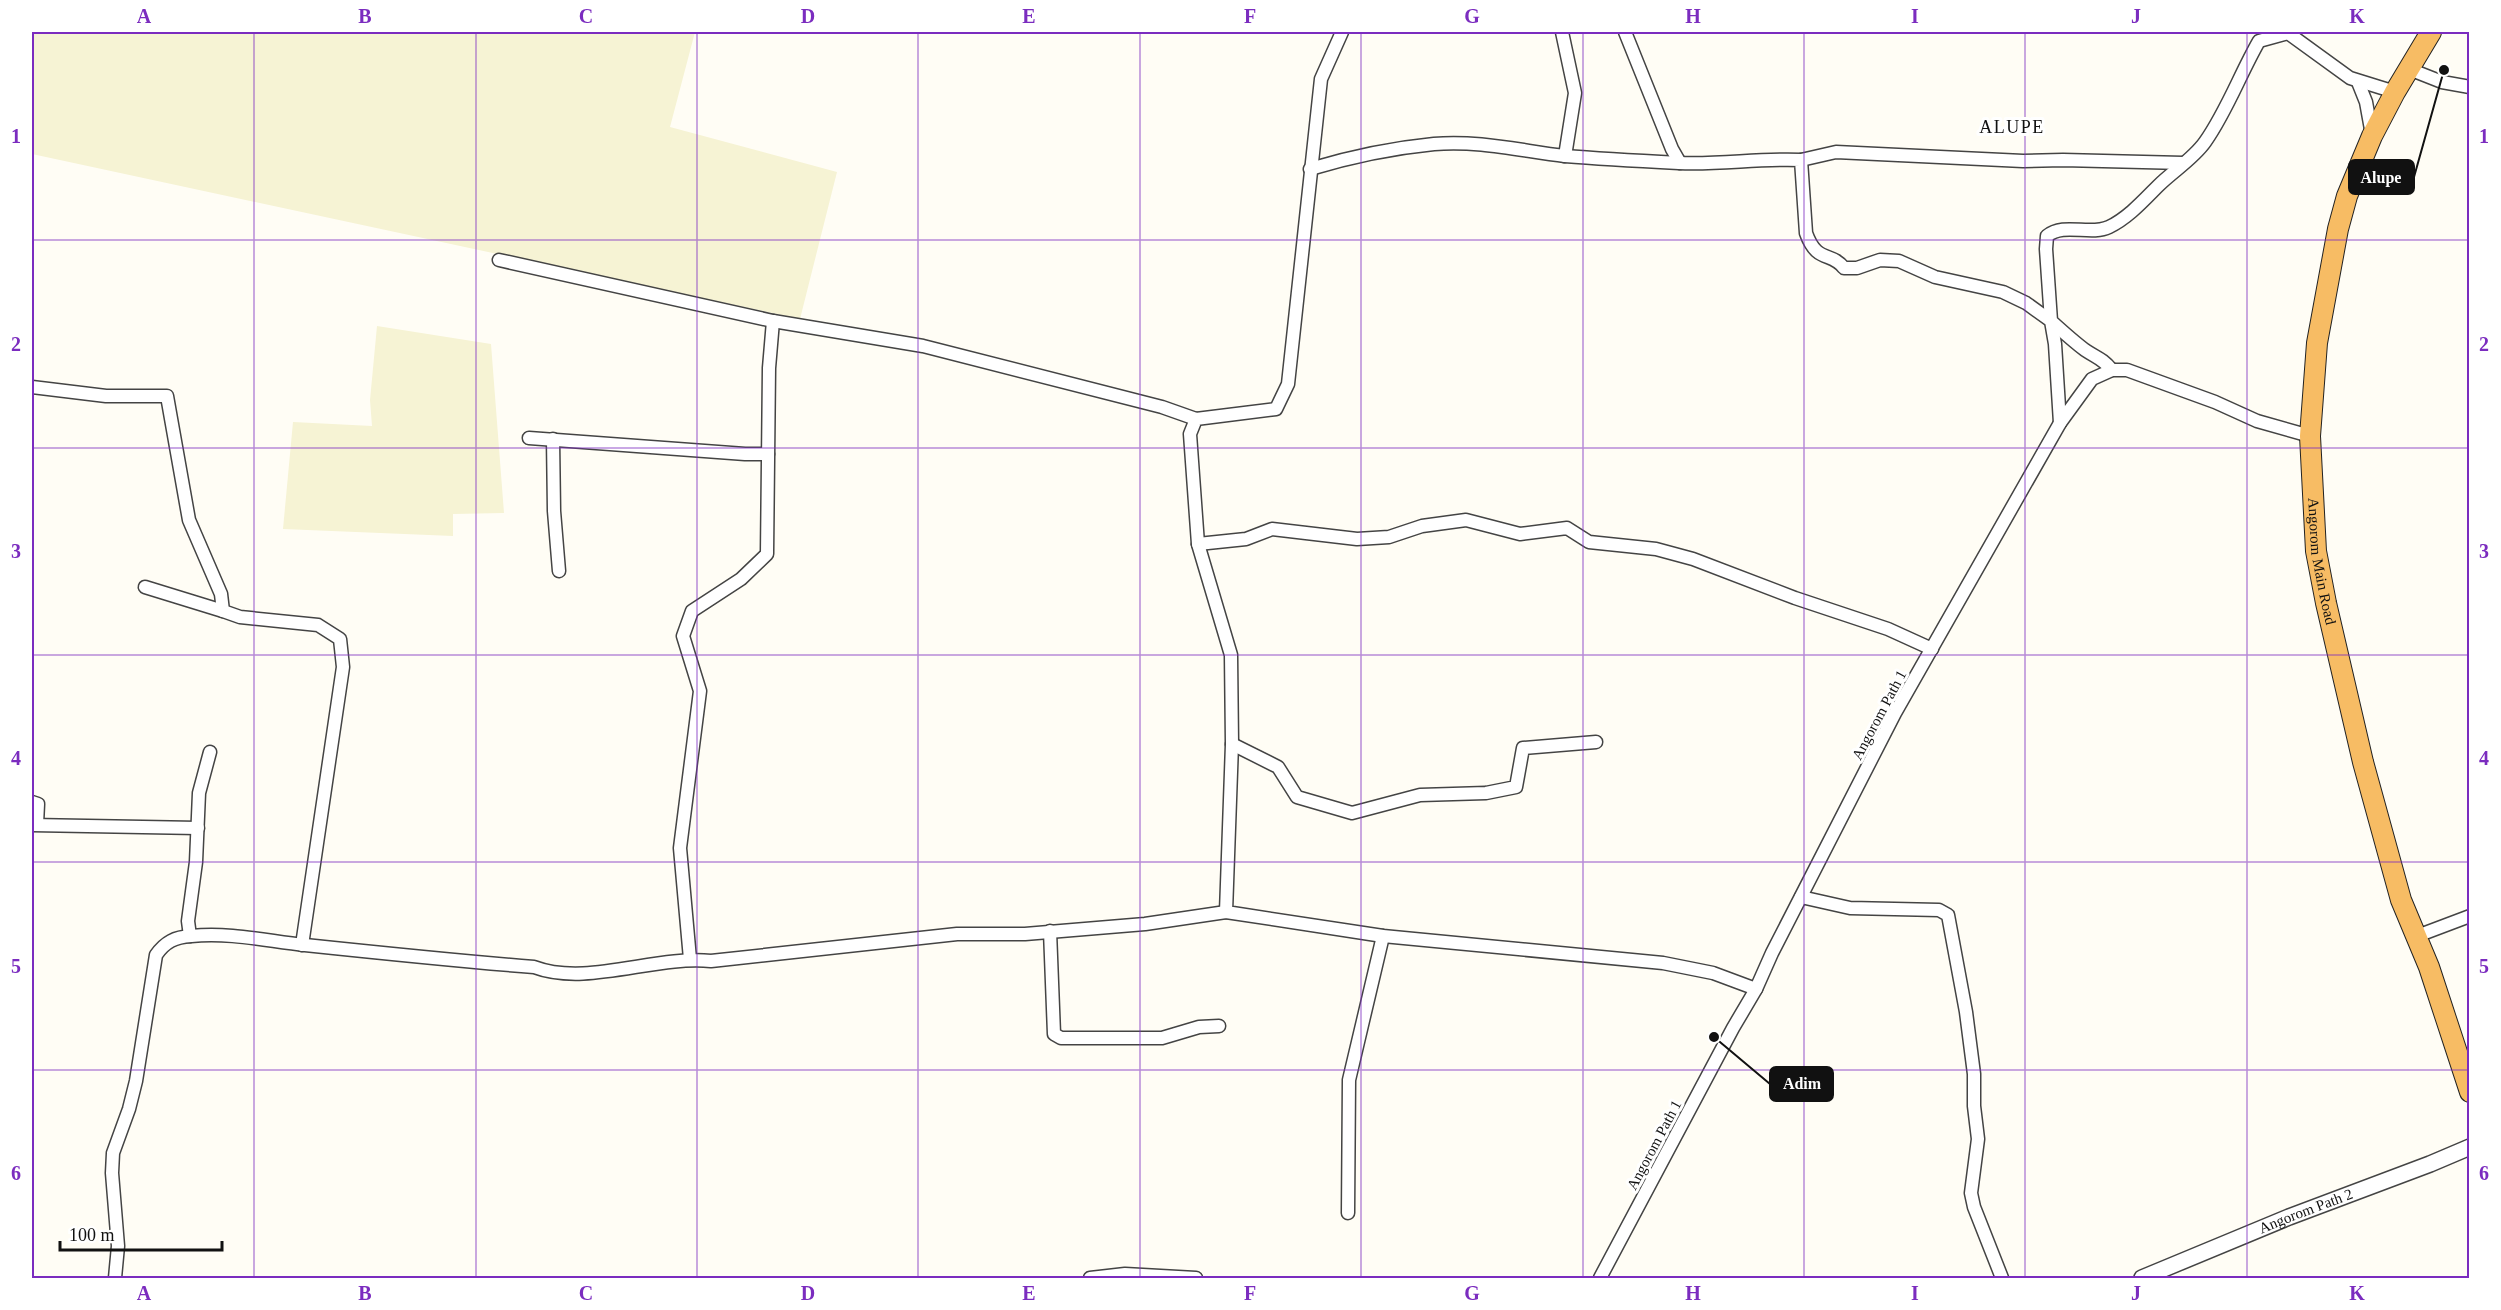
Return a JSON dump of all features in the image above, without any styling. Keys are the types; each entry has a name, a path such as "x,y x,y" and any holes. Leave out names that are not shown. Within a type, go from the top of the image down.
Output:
{"highway":[{"name":"Angorom Main Road","path":"2431,32 2372,136 2347,196 2338,229 2317,343 2310,436 2316,551 2326,603 2388,856 2402,900 2429,967 2469,1092"}],"street":[{"path":"499,260 773,321 923,346 1162,407 1196,419 1276,408 1288,384 1310,169 1322,79 1342,32"},
{"path":"1562,32 1575,93 1565,156"},
{"path":"1625,32 1672,149 1680,163"},
{"path":"2060,423 2055,344 2051,321 2047,236 2061,230 2092,230 2109,227 2126,215 2204,144 2216,126 2259,42 2287,32 2326,63 2358,82 2395,92"},
{"path":"2409,69 2442,82 2469,87"},
{"path":"2358,82 2366,102 2372,136"},
{"path":"1310,169 1341,160 1436,144 1488,145 1565,156 1680,163 1801,160 1836,152 2023,161 2183,163"},
{"path":"1801,160 1806,233 1810,244 1822,256 1839,262 1844,268 1857,268 1880,260 1899,261 1935,277 2003,292 2026,303 2093,356 2102,358 2112,370 2127,370 2144,375 2257,421 2310,436"},
{"path":"690,959 680,848 699,691 683,636 692,611 741,579 767,554 769,368 773,321"},
{"name":"Angorom Path 1","path":"1600,1278 1756,989 1895,713 2060,423 2091,379 2112,370"},
{"path":"32,387 106,396 167,396 189,520 221,594 223,611"},
{"path":"1196,419 1190,434 1198,544 1231,655 1232,744 1226,912"},
{"path":"529,438 768,454"},
{"path":"553,439 554,511 559,571"},
{"path":"1198,544 1246,539 1272,529 1357,539 1389,537 1422,526 1466,520 1520,534 1567,528 1589,542 1656,549 1693,559 1795,598 1888,629 1932,649"},
{"path":"145,587 240,618 318,625 340,639 343,667 302,945"},
{"path":"1232,744 1278,767 1297,797 1352,813 1420,795 1486,793 1516,787 1523,748 1596,742"},
{"path":"190,936 188,921 198,828 199,792 210,752"},
{"path":"32,802 38,804 34,824 198,828"},
{"path":"1801,897 1850,908 1939,910 1947,915 1966,1012 1974,1074 1974,1107 1978,1139 1971,1193 2002,1278"},
{"path":"116,1278 118,1246 113,1153 129,1109 136,1081 152,972 156,955 164,945 173,939 190,936 253,937 302,945 534,967 551,974 572,974 690,959 711,961 957,934 1025,934 1145,924 1226,912 1383,936 1663,963 1713,973 1756,989"},
{"path":"2417,936 2469,916"},
{"path":"1050,932 1054,1034 1061,1038 1162,1038 1199,1027 1220,1026"},
{"path":"1348,1213 1350,1080 1383,936"},
{"name":"Angorom Path 2","path":"2142,1278 2289,1217 2469,1147"},
{"path":"1090,1278 1125,1274 1196,1278"}],"shaded area":[{"path":"32,32 695,32 670,127 837,172 800,319 32,154"},
{"path":"377,326 491,344 504,513 453,514 453,536 283,529 293,422 372,426 370,400"}],"place":[{"name":"Alupe","path":"2444,70"},
{"name":"Adim","path":"1714,1037"}],"district":[{"name":"ALUPE","path":"2012,127"}]}
